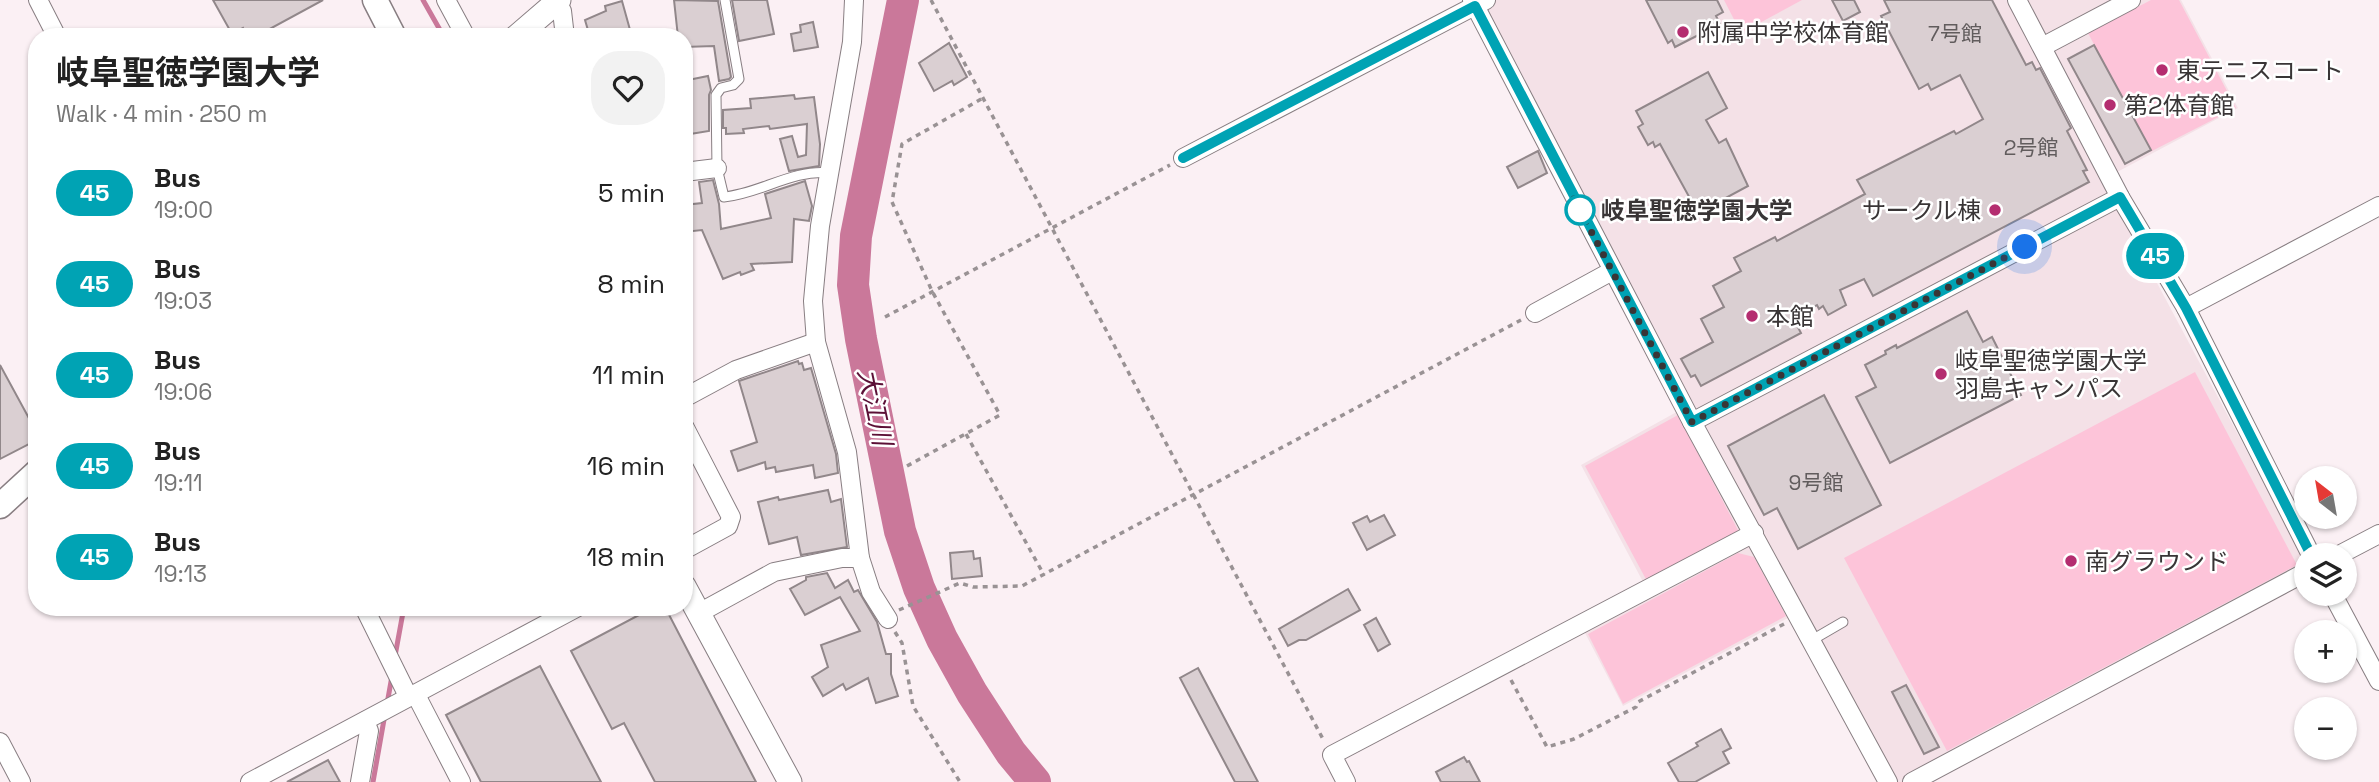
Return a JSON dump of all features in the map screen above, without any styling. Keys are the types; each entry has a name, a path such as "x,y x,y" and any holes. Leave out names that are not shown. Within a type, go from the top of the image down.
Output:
{"main road":[{"path":"374,0 389,28"},
{"path":"0,506 28,480"}],"street":[{"path":"38,0 52,28"},
{"path":"446,0 461,28"},
{"path":"854,0 852,42 820,226 813,301 816,342 847,452 860,558 871,592 895,613"},
{"path":"2017,0 2120,197 2186,308 2305,543"},
{"path":"2042,47 2131,0"},
{"path":"526,28 557,1 562,11 564,28"},
{"path":"1183,158 1478,2 1612,271 1888,782"},
{"path":"693,171 717,168"},
{"path":"1692,422 2120,197"},
{"path":"2186,308 2379,206"},
{"path":"1535,313 1612,271"},
{"path":"693,393 736,370 816,342"},
{"path":"693,443 731,517 728,526 693,545"},
{"path":"1346,782 1332,755 1754,533"},
{"path":"2357,546 2379,534"},
{"path":"699,613 774,572 842,558 860,558"},
{"path":"1912,782 2294,578"},
{"path":"693,602 790,782"},
{"path":"2339,606 2379,681"},
{"path":"368,616 461,782"},
{"path":"250,782 561,616"},
{"path":"360,782 369,731 365,721"},
{"path":"0,741 21,782"}],"lane":[{"path":"725,0 739,79 738,82 717,91 717,168 724,197 741,195 803,175 830,173"},
{"path":"1812,640 1843,622"}],"path":[{"path":"931,0 1332,755"},
{"path":"907,466 1000,415 932,291 892,202 902,144 983,98"},
{"path":"885,317 1183,158"},
{"path":"960,782 913,706 895,613 960,583 973,587 1022,586 1535,313"},
{"path":"966,434 1044,575"},
{"path":"1504,665 1547,747 1574,739 1799,617"}],"shaded area":[{"name":"岐阜聖徳学園大学 羽島キャンパス","path":"1479,0 2181,0 2238,108 2102,180 2296,543 2294,576 1912,782 1896,782 1801,611 1623,706 1584,631 1650,595 1581,465 1691,404"},
{"path":"1724,0 1802,0 1741,33"},
{"name":"東テニスコート","path":"2151,0 2179,0 2236,108 2150,152 2088,33"},
{"name":"南グラウンド","path":"2195,372 2294,559 2294,567 1947,751 1844,558"},
{"path":"1678,415 1740,534 1648,583 1585,466"},
{"path":"1738,553 1754,557 1786,616 1623,704 1588,634"}],"building":[{"path":"213,0 323,0 272,28 229,28"},
{"path":"674,0 718,1 731,77 719,81 714,46 693,47 693,28 677,28"},
{"path":"732,0 767,0 774,34 739,41"},
{"name":"附属中学校体育館","path":"1646,0 1717,0 1723,12 1716,16 1720,24 1675,47 1672,40 1668,43"},
{"path":"1832,0 1854,0 1860,12 1843,21"},
{"path":"1884,0 1992,0 2026,65 2032,62 2036,70 2040,68 2071,128 2067,131 2087,170 2083,171 2089,182 1873,296 1864,279 1840,290 1846,305 1828,315 1823,306 1819,309 1817,305 1793,318 1801,333 1701,386 1695,375 1691,377 1681,359 1713,342 1701,319 1724,307 1713,286 1741,271 1734,258 1775,237 1777,241 1865,194 1857,180 1983,119 1960,75 1931,90 1928,84 1919,89 1881,16 1890,12"},
{"path":"622,1 630,28 587,28 585,20 606,11 605,6"},
{"path":"813,22 818,47 794,51 791,34 801,32 800,25"},
{"path":"949,43 967,77 954,85 952,81 934,91 919,63"},
{"name":"第2体育館","path":"2094,45 2151,150 2125,164 2068,59"},
{"path":"1708,72 1727,108 1706,120 1719,143 1726,139 1748,186 1698,213 1660,144 1655,147 1653,142 1648,145 1638,127 1643,124 1636,111"},
{"path":"708,76 711,90 709,131 693,134 693,79"},
{"path":"794,95 795,99 814,97 820,144 819,166 789,171 780,139 792,136 798,157 806,155 807,124 770,129 769,126 743,129 744,133 726,134 726,128 723,128 723,110 751,108 750,99"},
{"path":"1538,151 1547,173 1518,188 1507,167"},
{"path":"713,180 721,229 771,218 765,194 805,181 812,206 809,221 794,219 792,262 751,264 754,270 723,279 702,230 693,231 693,204 702,203 699,182"},
{"path":"1967,311 1983,342 1992,337 2021,395 1890,463 1856,397 1876,387 1865,365 1886,354 1885,351 1896,345 1897,348"},
{"path":"798,361 799,364 802,363 804,370 811,368 836,454 838,473 815,478 813,465 776,472 775,467 766,469 765,462 738,471 731,451 757,442 739,381"},
{"path":"0,365 28,416 28,445 0,459"},
{"path":"1824,395 1881,505 1798,549 1777,508 1764,515 1728,446"},
{"path":"828,490 831,502 841,499 847,547 801,555 797,537 769,544 758,502"},
{"path":"1384,515 1395,535 1367,550 1353,523 1367,516 1370,522"},
{"path":"973,551 974,559 980,558 982,576 952,579 950,553"},
{"path":"827,573 835,588 848,580 854,592 858,590 877,622 886,654 891,654 891,674 898,696 876,703 868,678 846,690 843,684 823,696 812,677 828,667 821,645 860,631 840,597 805,615 790,589 806,580 806,577"},
{"path":"1348,589 1360,610 1306,640 1299,640 1288,646 1279,629"},
{"path":"637,616 670,616 756,782 655,782 624,723 612,729 571,651"},
{"path":"1376,618 1390,644 1378,651 1364,625"},
{"path":"540,666 601,782 481,782 446,715"},
{"path":"1198,668 1258,782 1235,782 1180,678"},
{"path":"1906,685 1939,747 1924,754 1892,692"},
{"path":"1721,729 1731,748 1723,752 1729,763 1695,782 1679,782 1668,763"},
{"path":"1464,757 1480,782 1441,782 1436,772"},
{"path":"328,760 340,782 287,782"}],"waterway":[{"path":"423,0 439,28"},
{"name":"大江川","path":"903,0 856,236 853,285 861,339 900,531 919,588 942,639 972,693 1011,753 1035,782"},
{"path":"395,656 402,616"},
{"path":"387,704 392,676"},
{"path":"373,782 385,714"}],"bus line":[{"name":"45","path":"1183,158 1475,6 1692,422 2120,197 2186,308 2305,543"}],"place":[{"name":"附属中学校体育館","path":"1683,32"},
{"name":"東テニスコート","path":"2162,70"},
{"name":"第2体育館","path":"2110,105"},
{"name":"岐阜聖徳学園大学","path":"1580,210"},
{"name":"サークル棟","path":"1995,210"},
{"name":"本館","path":"1752,316"},
{"name":"岐阜聖徳学園大学 羽島キャンパス","path":"1941,374"},
{"name":"南グラウンド","path":"2071,561"}],"route":[{"path":"1580,210 1574,199 1692,422 2025,247"}]}
